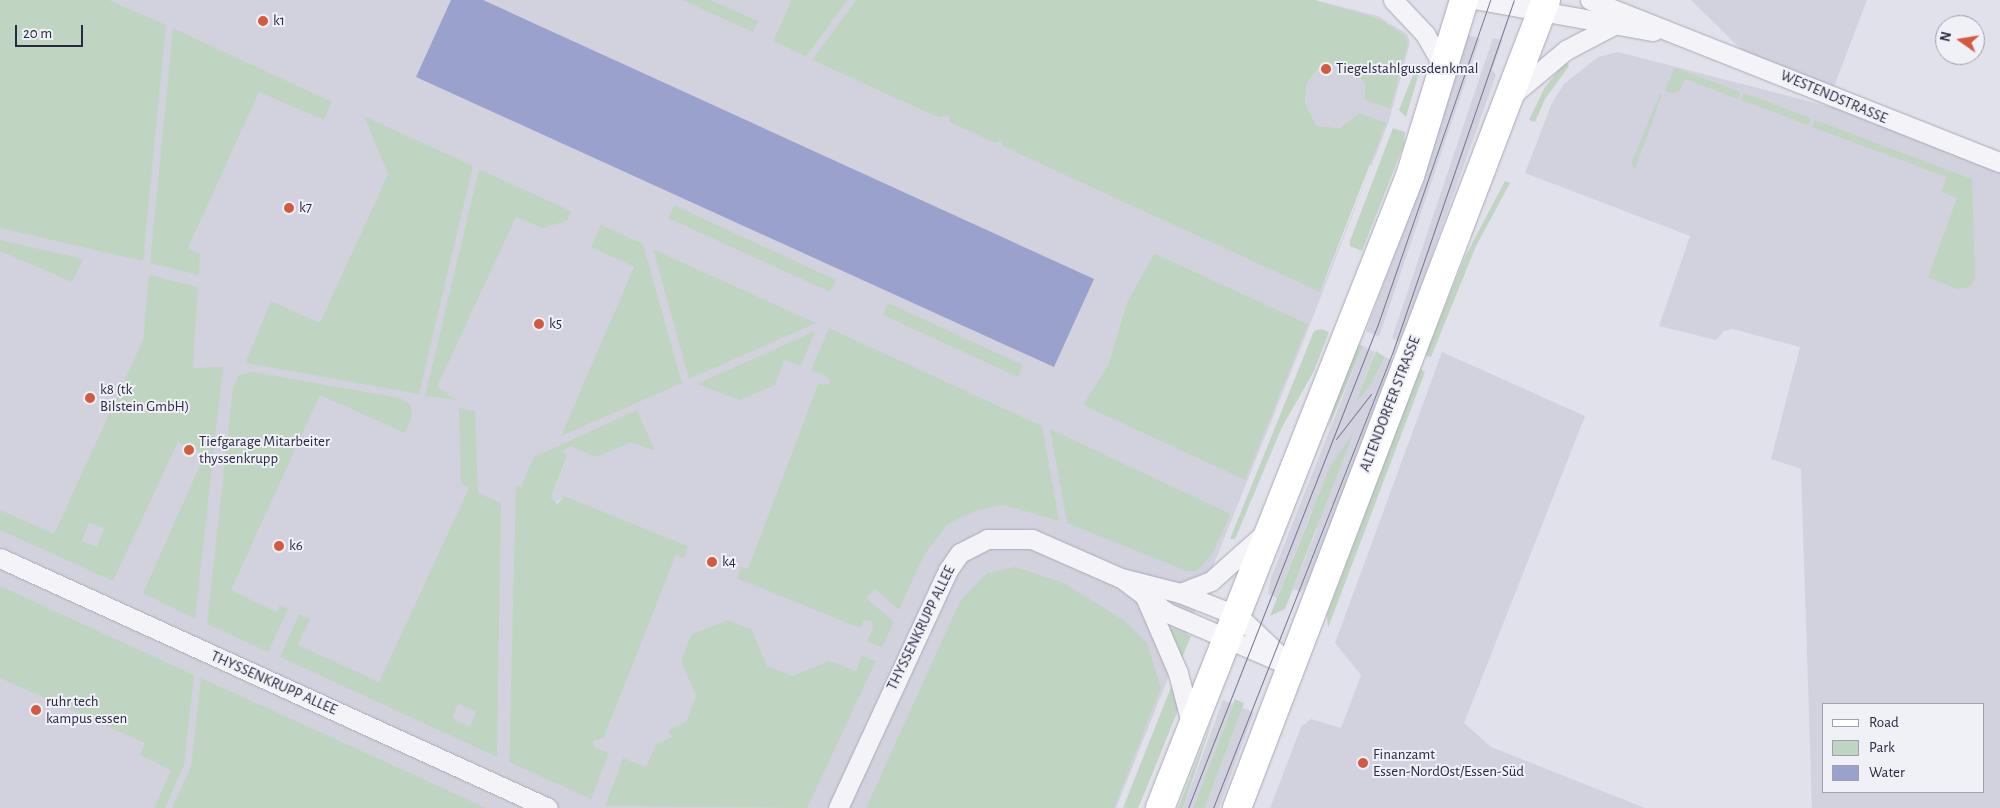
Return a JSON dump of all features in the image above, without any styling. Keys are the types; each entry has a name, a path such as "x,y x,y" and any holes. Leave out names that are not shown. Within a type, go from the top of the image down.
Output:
{"main road":[{"path":"1160,808 1193,730 1270,528 1410,176 1445,69 1464,0"},
{"name":"ALTENDORFER STRASSE","path":"1237,808 1544,6"}],"street":[{"path":"1393,0 1425,34 1445,69"},
{"name":"WESTENDSTRASSE","path":"1479,0 1544,6 1612,26 1667,33"},
{"name":"WESTENDSTRASSE","path":"1590,0 1620,6 1667,33 2000,162"},
{"path":"1508,98 1566,50 1612,26"},
{"path":"1180,593 1211,581 1270,528"},
{"name":"THYSSENKRUPP ALLEE","path":"838,808 948,570 960,553 987,539 1018,537 1121,578 1180,593 1292,667"},
{"name":"THYSSENKRUPP ALLEE","path":"0,558 548,808"},
{"name":"THYSSENKRUPP ALLEE","path":"1121,578 1146,599 1233,628 1292,667"},
{"name":"THYSSENKRUPP ALLEE","path":"1146,599 1178,673 1193,730"}],"shaded area":[{"name":"ruhr tech kampus essen","path":"0,0 791,0 773,41 806,57 848,0 856,0 813,60 939,118 948,115 951,122 994,142 1001,140 1002,146 1321,291 1371,167 1359,113 1340,128 1317,126 1305,103 1307,83 1322,64 1349,65 1365,83 1364,100 1390,109 1408,44 1388,23 1315,0 1378,16 1407,34 1410,43 1389,121 1311,322 1116,808 0,808","holes":["1154,253 1307,324 1245,479 1084,405 1108,365 1127,302","1050,430 1231,514 1212,555 1197,571 1187,571","551,449 568,455 551,497 554,504 563,497 684,557 676,555 604,738 593,741 594,747 609,753 509,762 517,485 521,487"]},
{"path":"1691,0 1867,0 1832,92 1754,62"},
{"path":"1466,34 1480,39 1379,337 1366,331 1401,238"},
{"path":"1493,38 1503,40 1492,70 1496,75 1401,342 1392,338"},
{"path":"1618,52 1909,127 2000,163 2000,808 1812,808 1801,469 1771,459 1800,347 1733,329 1724,331 1716,340 1659,326 1690,236 1525,173 1552,103 1564,84 1598,57"},
{"path":"1363,346 1375,352 1355,404 1370,386 1385,357 1394,361 1308,582 1301,592 1293,589 1317,529 1312,510 1277,598 1268,594 1271,578"},
{"path":"1442,352 1585,416 1464,723 1491,747 1645,808 1270,808 1301,727 1311,719 1341,728 1361,675 1335,643"},
{"path":"1223,700 1233,704 1193,808 1183,808"},
{"path":"1242,708 1254,712 1219,808 1205,808"}],"green space":[{"path":"0,0 109,0 166,25 143,261 0,228"},
{"path":"682,0 710,0 758,21 753,32"},
{"path":"791,0 848,0 806,57 773,41"},
{"path":"856,0 1315,0 1382,20 1405,36 1408,44 1390,109 1364,100 1365,83 1349,65 1322,64 1307,83 1305,103 1317,126 1340,128 1359,113 1386,123 1320,292 1002,146 1001,140 995,143 950,122 948,115 939,118 812,60"},
{"path":"173,28 332,102 324,120 259,92 188,248 200,254 199,275 150,263"},
{"path":"1566,61 1569,66 1545,99 1535,122 1529,120 1545,87"},
{"path":"1417,65 1421,66 1406,117 1399,110"},
{"path":"1674,68 1741,92 1738,99 1685,79 1679,92 1671,93 1665,90"},
{"path":"1744,93 1811,118 1808,125 1741,100"},
{"path":"1660,94 1662,95 1635,169 1631,164"},
{"path":"364,116 473,166 419,394 245,363 271,301 320,323 388,174"},
{"path":"1815,120 1972,179 1975,277 1970,287 1957,289 1928,277 1957,198 1941,192 1947,177 1812,127"},
{"path":"1393,128 1405,132 1404,144 1362,251 1350,246 1350,241"},
{"path":"479,169 571,211 567,221 542,228 516,217 437,387 457,400 425,396"},
{"path":"1505,181 1510,183 1476,246 1431,357 1425,356 1465,257"},
{"path":"674,205 836,280 830,292 668,218"},
{"path":"601,225 643,244 682,383 561,436 634,267 591,247"},
{"path":"0,240 83,259 72,282 0,251"},
{"path":"653,249 692,267 816,323 689,379"},
{"path":"1154,253 1308,324 1245,480 1083,405 1108,365 1127,302"},
{"path":"149,275 198,287 193,368 223,367 195,619 143,593 205,454 178,442 113,581 0,530 0,510 54,534 143,340","holes":["89,522 104,528 97,547 82,541"]},
{"path":"888,303 1023,365 1018,377 883,315"},
{"path":"829,328 1042,426 1059,521 1004,505 977,510 948,524 924,555 899,610 875,589 866,598 894,622 882,647 867,642 873,626 871,621 864,620 860,628 737,578 741,567 748,569 818,384 830,384 829,378 811,370"},
{"path":"1321,329 1329,332 1314,371 1282,427 1235,539 1230,539 1314,331"},
{"path":"815,331 801,366 784,360 775,385 740,400 697,384"},
{"path":"1355,343 1363,346 1328,429 1339,385"},
{"path":"1376,351 1385,357 1370,386 1355,404"},
{"path":"1420,369 1425,372 1328,628 1327,615"},
{"path":"252,372 400,398 411,405 412,416 405,433 320,395 231,590 276,612 280,605 288,609 268,652 207,624 233,387 239,375"},
{"path":"459,408 475,411 478,493 501,503 497,757 280,657 299,614 310,619 298,645 379,682 469,488 461,484","holes":["458,704 476,712 470,727 452,718"]},
{"path":"637,410 655,451 631,442 596,457 571,446 561,452 568,454 551,497 557,504 564,496 688,546 684,558 676,555 604,738 593,741 594,747 609,753 591,799 509,762 516,485 521,487 534,457"},
{"path":"1050,429 1231,514 1212,555 1197,571 1187,571 1067,523"},
{"path":"1354,431 1285,609 1270,616 1330,467"},
{"path":"1015,567 1064,583 1125,621 1147,643 1161,688 1114,808 866,808 960,601 987,573"},
{"path":"0,586 194,675 184,765 165,808 154,808 171,770 140,755 145,743 0,678"},
{"path":"727,620 752,630 767,666 793,676 829,661 856,671 862,656 876,661 807,808 605,806 623,758 646,767 656,744 672,737 668,730 686,722 696,696 681,661 691,635"},
{"path":"1168,628 1191,636 1180,663"},
{"path":"201,678 486,808 172,808 191,767"},
{"path":"1172,685 1178,710 1138,808 1123,808"},
{"path":"1235,699 1244,703 1205,808 1193,808"},
{"path":"1213,719 1183,808 1178,808 1210,726"}],"water":[{"path":"451,0 483,0 1094,279 1054,367 416,77"}],"tram line":[{"path":"1188,808 1378,324 1490,0"},
{"path":"1213,808 1393,351 1514,0"},
{"path":"1336,439 1371,394"}],"place":[{"name":"k1","path":"263,21"},
{"name":"Tiegelstahlgussdenkmal","path":"1326,69"},
{"name":"k7","path":"289,208"},
{"name":"k5","path":"539,324"},
{"name":"k8 (tk Bilstein GmbH)","path":"90,398"},
{"name":"Tiefgarage Mitarbeiter thyssenkrupp","path":"189,450"},
{"name":"k6","path":"279,546"},
{"name":"k4","path":"712,562"},
{"name":"ruhr tech kampus essen","path":"36,710"},
{"name":"Finanzamt Essen-NordOst/Essen-Süd","path":"1363,763"}]}
